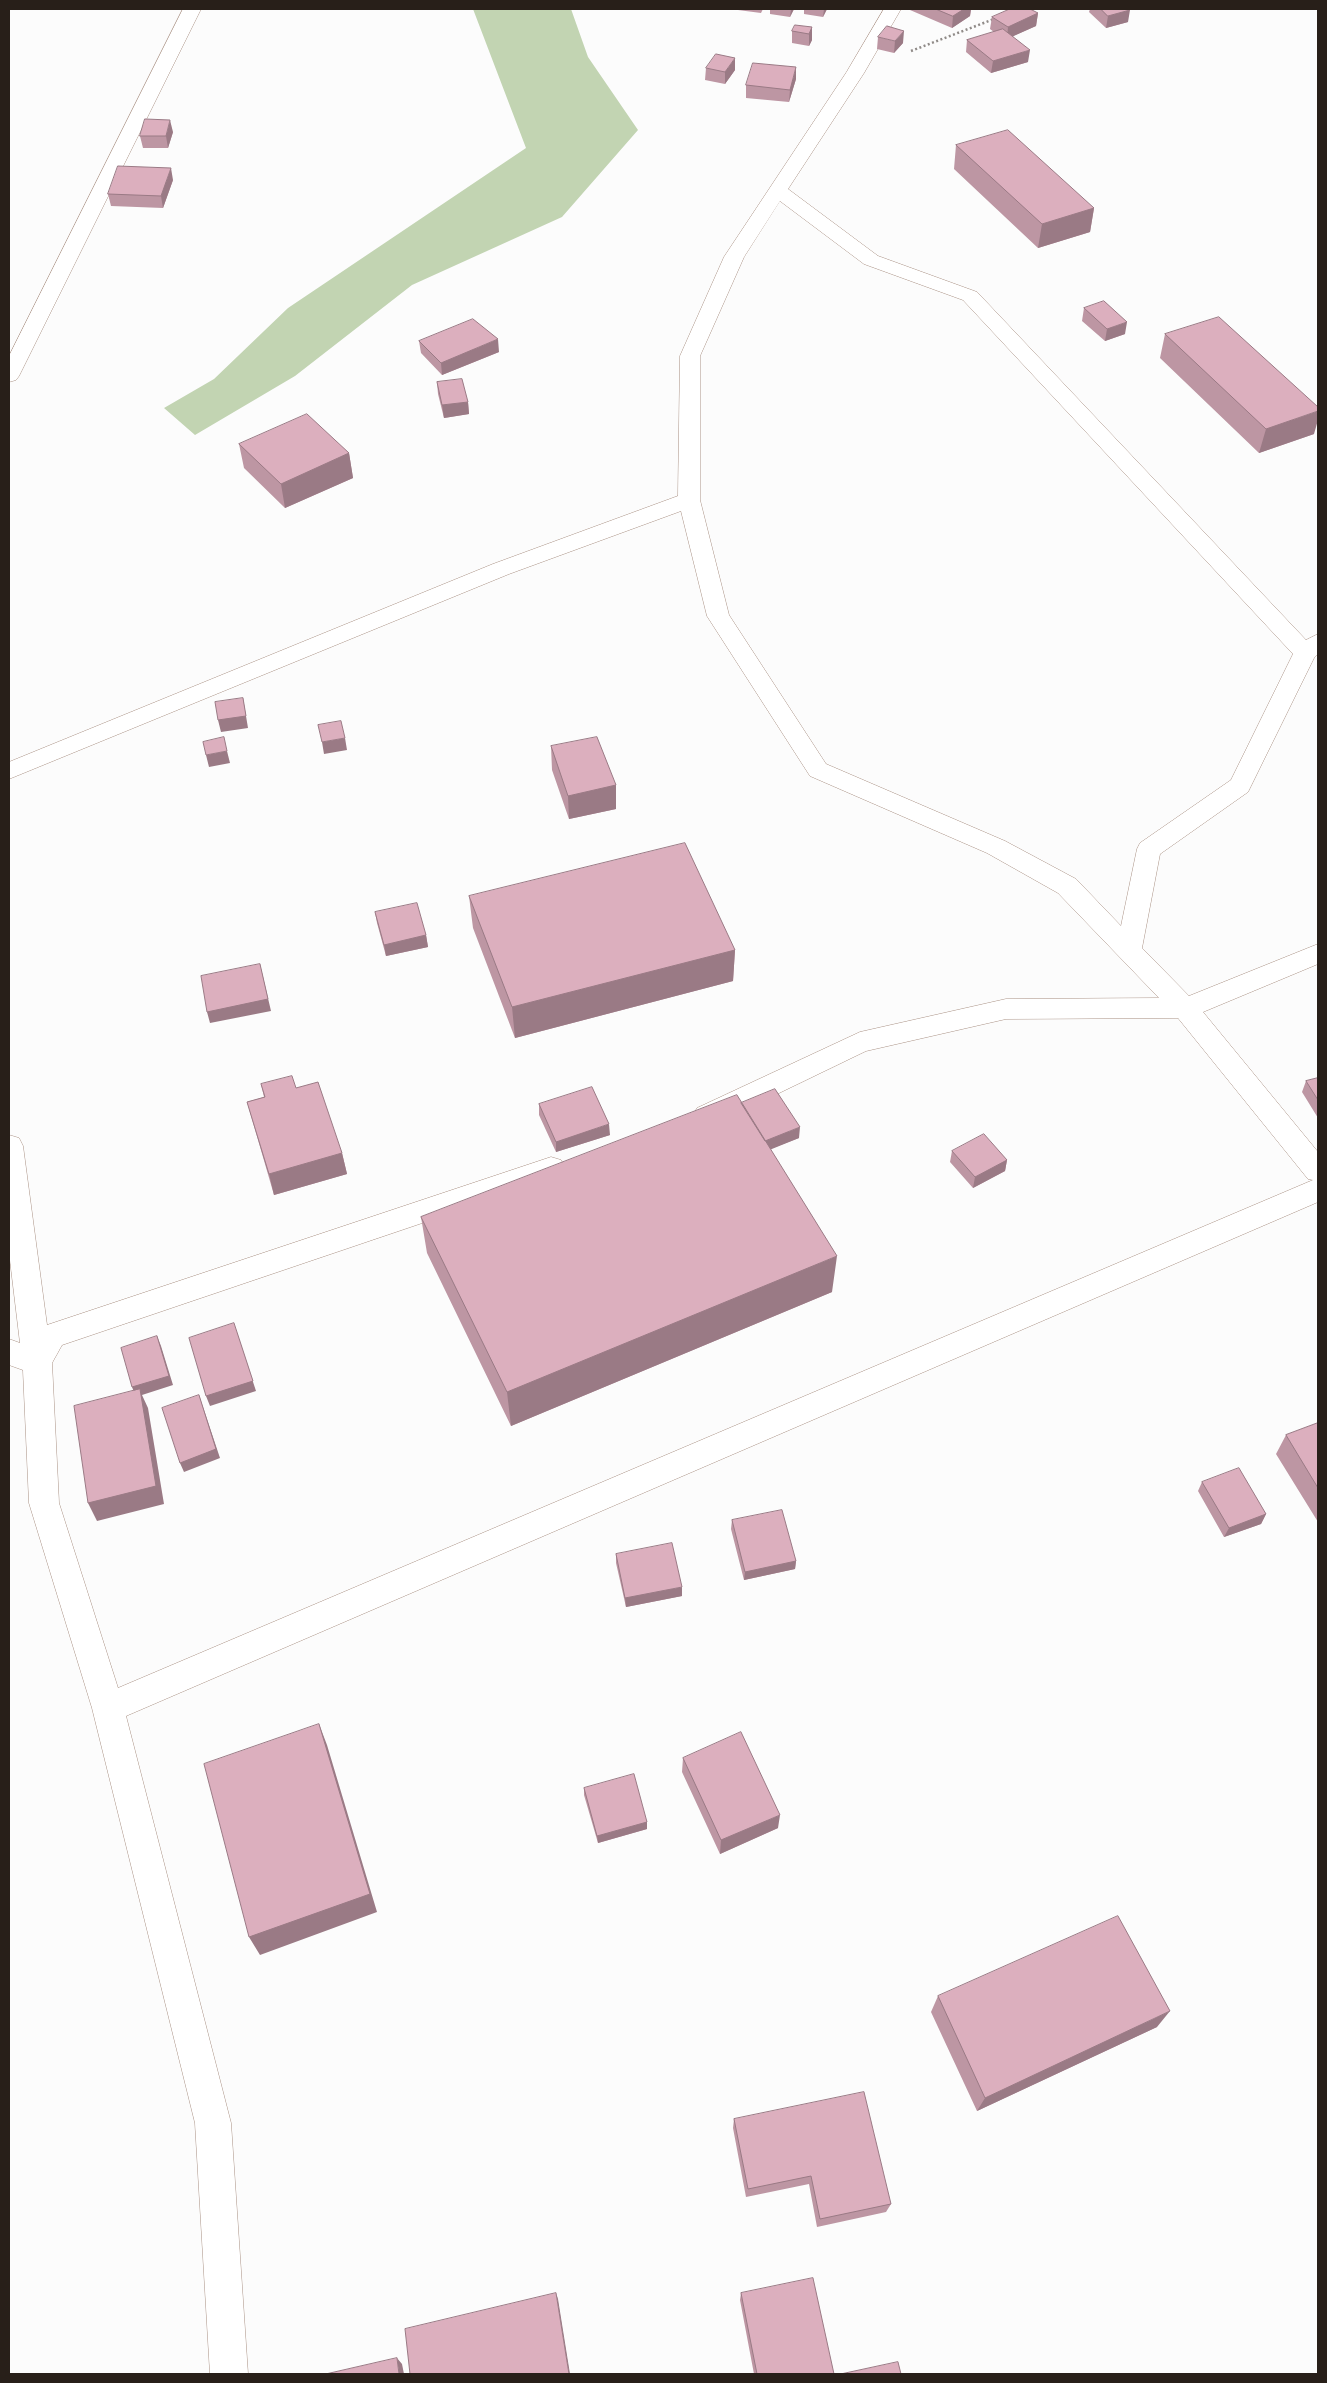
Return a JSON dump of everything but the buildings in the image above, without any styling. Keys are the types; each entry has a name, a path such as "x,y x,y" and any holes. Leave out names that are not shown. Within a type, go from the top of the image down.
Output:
{"street":[{"path":"9,376 192,9"},
{"path":"892,9 855,73 734,257 690,356 689,500 718,616 818,770 996,847 1067,886 1185,1008 1318,1171"},
{"path":"778,190 871,260 970,296 1312,648 1240,786 1149,849 1129,950"},
{"path":"9,771 501,569 689,500"},
{"path":"686,1123 714,1114 860,1042 1006,1009 1185,1008 1318,954"},
{"path":"9,1146 23,1357 44,1503 108,1708 213,2123 229,2374"},
{"path":"23,1357 52,1336 572,1161"},
{"path":"108,1708 1318,1190"}],"path":[{"path":"855,73 1001,16"}],"green space":[{"path":"473,9 571,9 588,57 638,130 562,217 412,285 295,376 195,435 164,408 214,379 288,308 526,148"}]}
